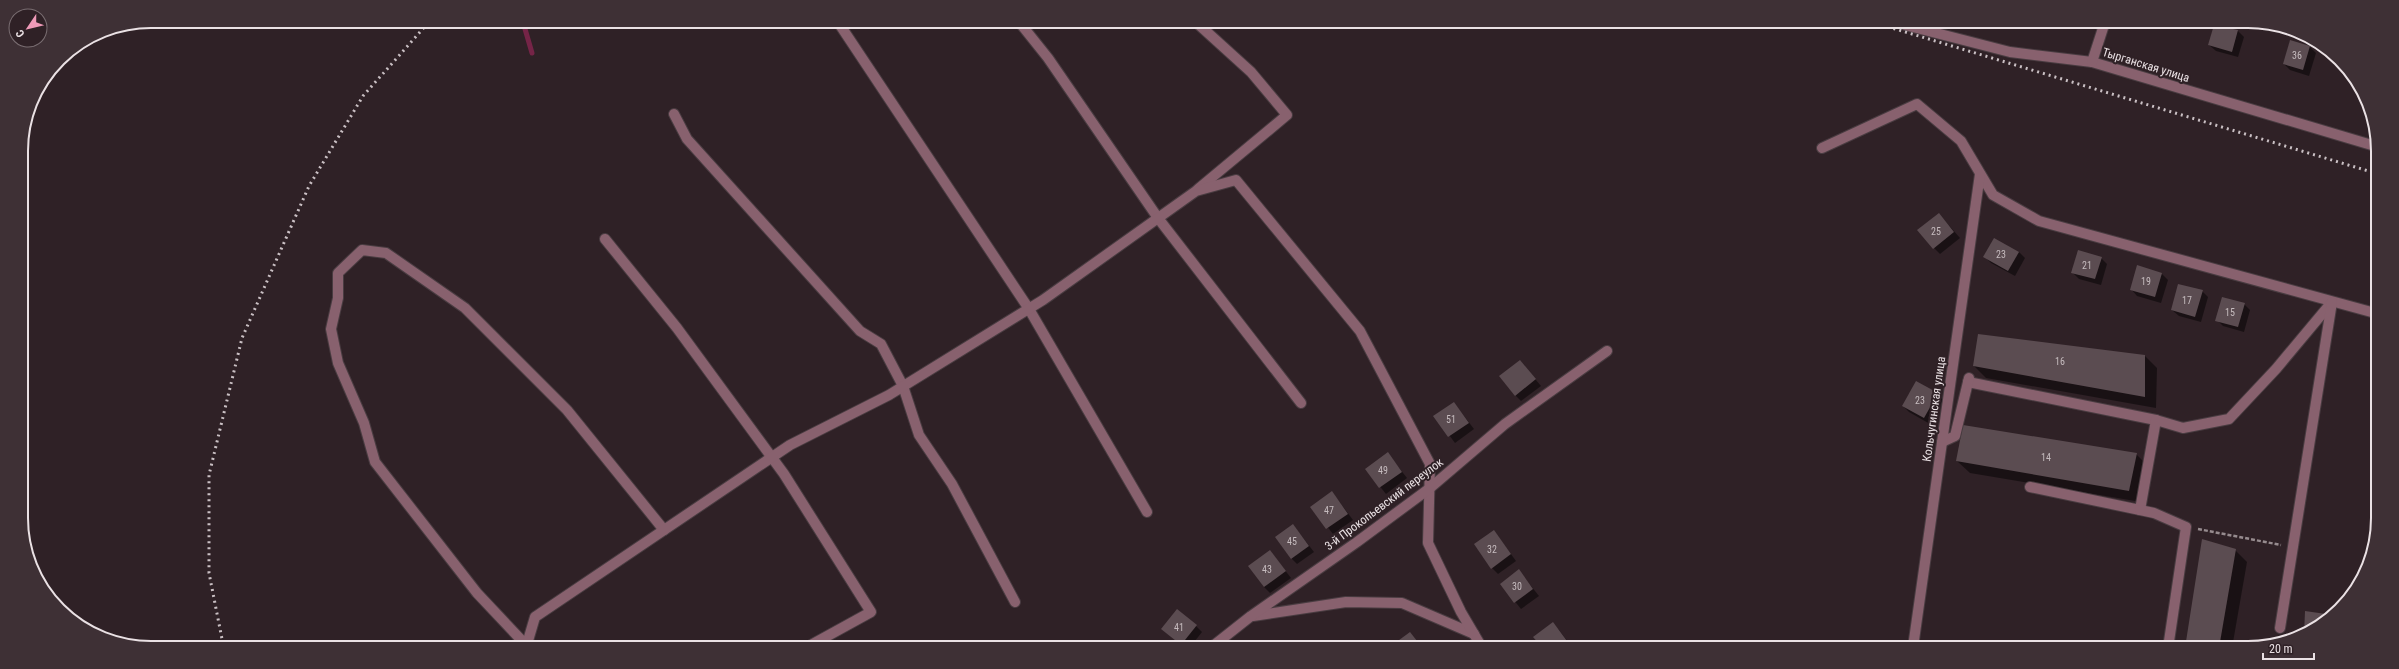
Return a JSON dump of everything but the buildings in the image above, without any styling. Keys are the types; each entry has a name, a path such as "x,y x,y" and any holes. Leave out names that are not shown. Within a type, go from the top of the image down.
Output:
{"street":[{"path":"842,28 1029,309 1147,512"},
{"path":"1024,28 1048,58 1158,218 1301,403"},
{"path":"527,641 535,617 790,446 903,386 1029,309 1196,191 1287,115 1251,72 1203,28"},
{"name":"Тырганская улица","path":"1925,28 2010,52 2092,62 2371,145"},
{"path":"2092,62 2103,28"},
{"path":"1822,148 1917,104 1961,141 1993,195 2039,221 2371,312"},
{"path":"674,114 687,139 860,331 881,344 903,386 919,435 952,484 1015,602"},
{"name":"Кольчугинская улица","path":"1914,641 1980,174"},
{"path":"1196,191 1236,180 1360,331 1430,464 1428,543 1478,641"},
{"path":"605,239 676,328 784,474 871,612 818,641"},
{"path":"523,641 477,593 375,462 364,423 338,364 331,329 338,298 338,273 362,250 386,253 465,308 567,410 664,530"},
{"path":"1942,442 1955,436 1968,380 2156,420 2182,428 2229,419 2276,369 2332,302"},
{"path":"2280,628 2332,302"},
{"name":"3-й Прокопьевский переулок","path":"1219,641 1251,616 1357,542 1430,488 1505,424 1607,351"},
{"path":"2140,510 2156,420"},
{"path":"2030,487 2154,512 2186,527 2169,641"},
{"path":"1251,616 1346,602 1402,603 1474,634"}],"path":[{"path":"2186,527 2293,547"}],"waterway":[{"path":"525,28 532,53"}],"railway":[{"path":"222,641 209,573 209,475 242,338 309,186 363,96 424,28"},
{"path":"1892,28 2371,172"}]}
